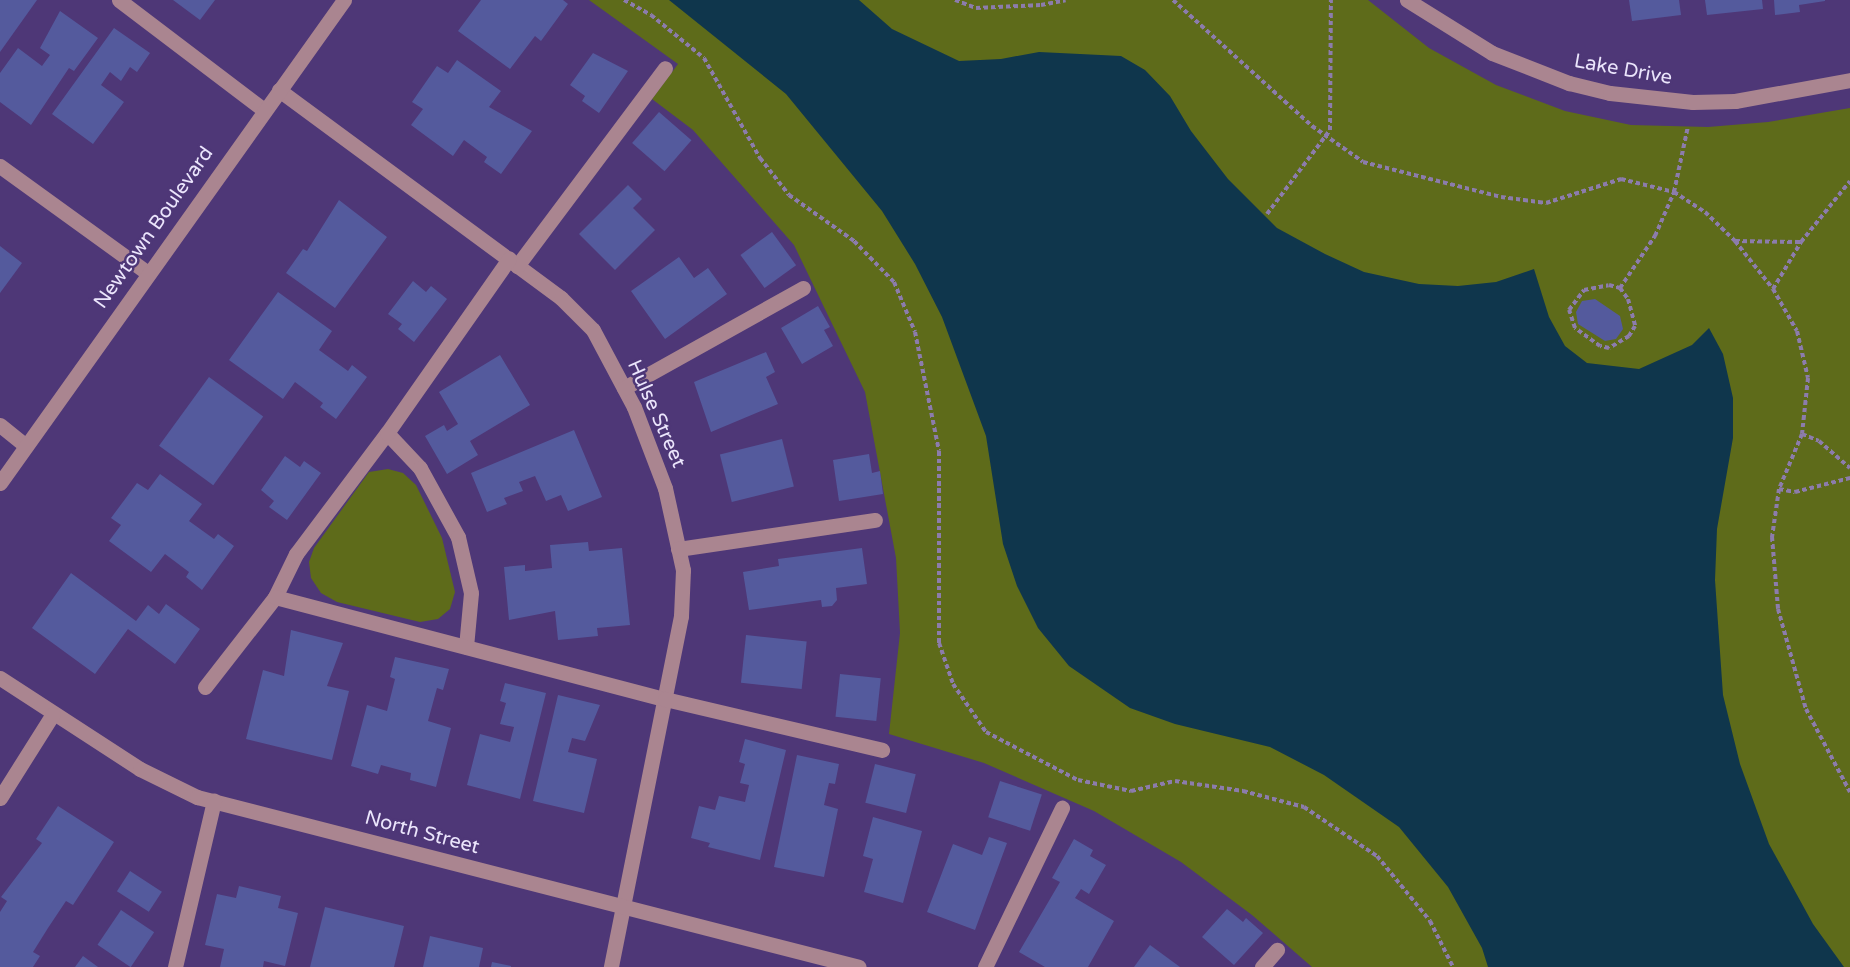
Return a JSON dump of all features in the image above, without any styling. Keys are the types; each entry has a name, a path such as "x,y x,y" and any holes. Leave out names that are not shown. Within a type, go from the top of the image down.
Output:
{"street":[{"path":"119,0 264,110"},
{"name":"Newtown Boulevard","path":"0,483 344,0"},
{"name":"Lake Drive","path":"1407,0 1455,33 1530,70 1610,93 1693,102 1776,96 1850,80"},
{"path":"205,687 274,597 296,554 513,262 665,68"},
{"name":"Hulse Street","path":"279,90 561,298 593,330 624,388 665,488 683,570 681,616 611,967"},
{"path":"0,166 148,273"},
{"path":"624,388 803,288"},
{"path":"0,425 26,446"},
{"path":"387,434 420,468 458,537 471,593 466,647"},
{"path":"678,549 875,520"},
{"path":"274,597 665,699 882,750"},
{"name":"North Street","path":"0,678 140,769 214,801 859,967"},
{"path":"0,798 53,714"},
{"path":"175,967 214,801"},
{"path":"985,967 1062,808"},
{"path":"1262,967 1277,950"}],"path":[{"path":"624,0 651,15 704,58 759,158 789,195 854,241 894,282 915,332 939,451 939,643 952,684 986,732 1078,780 1131,791 1175,781 1243,791 1304,807 1377,856 1430,921 1453,967"},
{"path":"955,0 976,8 1041,5 1066,0"},
{"path":"1173,0 1326,136 1363,162 1501,197 1546,203 1621,179 1674,192 1705,212 1735,241 1773,289 1797,331 1808,378 1802,434 1779,489 1772,537 1778,609 1806,709 1850,792"},
{"path":"1267,214 1330,130 1331,0"},
{"path":"1620,288 1655,236 1674,192 1693,102"},
{"path":"1773,289 1801,242 1850,181"},
{"path":"1735,241 1801,242"},
{"path":"1609,285 1620,288 1632,309 1635,326 1620,344 1600,346 1575,328 1569,310 1584,290 1609,285"},
{"path":"1802,434 1819,441 1850,468"},
{"path":"1779,489 1795,492 1850,478"}],"green space":[{"path":"589,0 1368,0 1429,48 1496,85 1565,111 1631,125 1708,127 1768,122 1850,108 1850,967 1312,967 1252,915 1181,862 1094,811 984,763 889,734 900,633 896,558 865,392 794,245 693,130 652,99 678,64"},
{"path":"388,469 403,473 416,485 442,538 455,592 450,609 438,619 420,622 337,602 321,593 311,578 309,562 314,548 369,472"}],"water":[{"path":"669,0 859,0 892,29 959,61 1001,59 1039,52 1121,56 1145,70 1170,96 1191,131 1228,179 1277,228 1325,254 1364,272 1419,284 1458,286 1496,282 1534,269 1549,317 1565,346 1587,363 1639,369 1692,345 1709,328 1723,354 1733,398 1733,438 1717,529 1715,580 1723,695 1740,764 1769,844 1813,924 1844,967 1488,967 1482,948 1448,887 1399,827 1324,775 1270,747 1175,724 1130,708 1069,666 1038,628 1017,586 1003,544 986,436 942,317 915,264 882,211 786,94"}],"building":[{"path":"0,0 37,0 0,52"},
{"path":"173,0 215,0 200,20"},
{"path":"481,0 563,0 568,4 541,41 535,36 510,69 458,31"},
{"path":"1629,0 1679,0 1681,15 1632,21"},
{"path":"1705,0 1762,0 1763,9 1707,15"},
{"path":"1774,0 1825,1 1799,5 1800,12 1775,15"},
{"path":"60,11 98,38 74,71 69,68 31,125 0,102 0,73 18,48 42,66 50,55 40,48"},
{"path":"114,28 150,53 137,72 130,67 121,81 110,72 101,85 124,102 93,144 52,114"},
{"path":"593,53 628,71 599,113 582,101 585,96 570,85"},
{"path":"457,60 501,91 489,107 532,131 501,174 484,162 487,157 464,140 453,156 411,125 423,109 412,102 437,66 448,73"},
{"path":"659,112 691,140 665,171 632,143"},
{"path":"628,185 642,199 633,208 655,230 615,270 579,234"},
{"path":"339,200 387,237 335,308 286,273 303,249 307,251"},
{"path":"772,232 796,265 765,288 740,255"},
{"path":"0,246 22,263 0,293"},
{"path":"679,257 694,278 708,268 727,294 665,339 631,291"},
{"path":"413,281 426,292 431,286 447,299 414,342 398,329 402,324 388,314"},
{"path":"278,292 332,331 319,350 348,371 352,365 367,377 336,419 320,407 323,403 295,382 283,399 229,360"},
{"path":"1595,299 1620,316 1623,329 1616,339 1605,341 1578,324 1576,312 1582,301"},
{"path":"818,306 830,327 824,330 833,346 802,364 781,328"},
{"path":"766,352 775,372 766,377 778,404 711,432 694,382"},
{"path":"500,355 530,405 470,441 478,455 447,474 425,436 444,425 447,431 458,424 439,392"},
{"path":"209,377 263,416 213,485 159,446"},
{"path":"574,430 602,497 568,511 561,495 546,501 535,476 519,482 523,491 504,498 507,504 487,512 471,473"},
{"path":"782,439 794,487 732,502 720,454"},
{"path":"869,454 872,473 880,471 883,494 839,501 833,460"},
{"path":"285,456 300,467 304,461 321,473 287,520 269,507 274,501 261,490"},
{"path":"160,474 202,504 189,521 214,539 218,534 234,546 202,590 186,577 189,572 165,554 151,572 109,541 121,525 111,518 137,483 148,490"},
{"path":"588,542 589,551 622,548 630,625 597,628 598,636 558,640 555,611 509,620 504,567 525,565 525,571 552,568 550,545"},
{"path":"862,548 867,584 836,588 837,600 832,606 822,607 821,600 749,610 743,572 779,566 778,559"},
{"path":"71,573 136,621 148,605 159,614 166,604 200,629 175,664 128,629 95,674 32,628"},
{"path":"291,630 343,643 327,686 349,691 332,760 246,739 263,670 284,676"},
{"path":"746,635 807,641 802,689 741,683"},
{"path":"395,657 449,669 443,690 437,688 428,721 451,728 436,787 410,780 411,773 381,765 378,774 351,766 367,705 387,711 395,679 390,677"},
{"path":"840,674 881,678 876,721 836,717"},
{"path":"505,683 546,693 520,799 467,785 480,734 510,742 514,727 500,724 506,703 500,701"},
{"path":"558,695 600,705 585,741 572,738 568,752 597,759 584,813 533,801"},
{"path":"745,739 786,750 760,860 708,847 710,843 691,838 699,806 715,810 719,796 745,802 749,785 740,783 745,764 739,762"},
{"path":"797,755 839,764 835,784 829,783 824,805 838,809 824,877 774,867"},
{"path":"875,764 916,774 906,813 865,803"},
{"path":"1000,781 1042,795 1030,831 988,817"},
{"path":"58,806 114,842 73,905 66,901 48,928 33,952 40,956 33,967 0,967 0,912 7,901 1,897 42,843 36,839"},
{"path":"873,817 922,831 903,903 864,892 873,859 863,856"},
{"path":"989,837 1007,843 975,930 927,912 953,844 982,855"},
{"path":"1074,839 1093,850 1090,856 1106,865 1089,894 1081,889 1075,898 1114,921 1088,967 1045,967 1019,952 1060,882 1052,878"},
{"path":"130,871 162,892 149,912 117,891"},
{"path":"239,886 281,896 278,908 298,913 285,966 264,961 263,967 220,967 224,949 205,945 217,894 236,898"},
{"path":"325,907 404,926 394,967 310,967"},
{"path":"1227,909 1243,922 1246,918 1263,933 1234,965 1202,937"},
{"path":"121,910 154,932 131,967 98,945"},
{"path":"430,936 483,948 479,967 423,967"},
{"path":"1150,945 1180,967 1134,967"},
{"path":"83,956 98,967 75,967"},
{"path":"492,962 511,966 511,967 491,967"}]}
